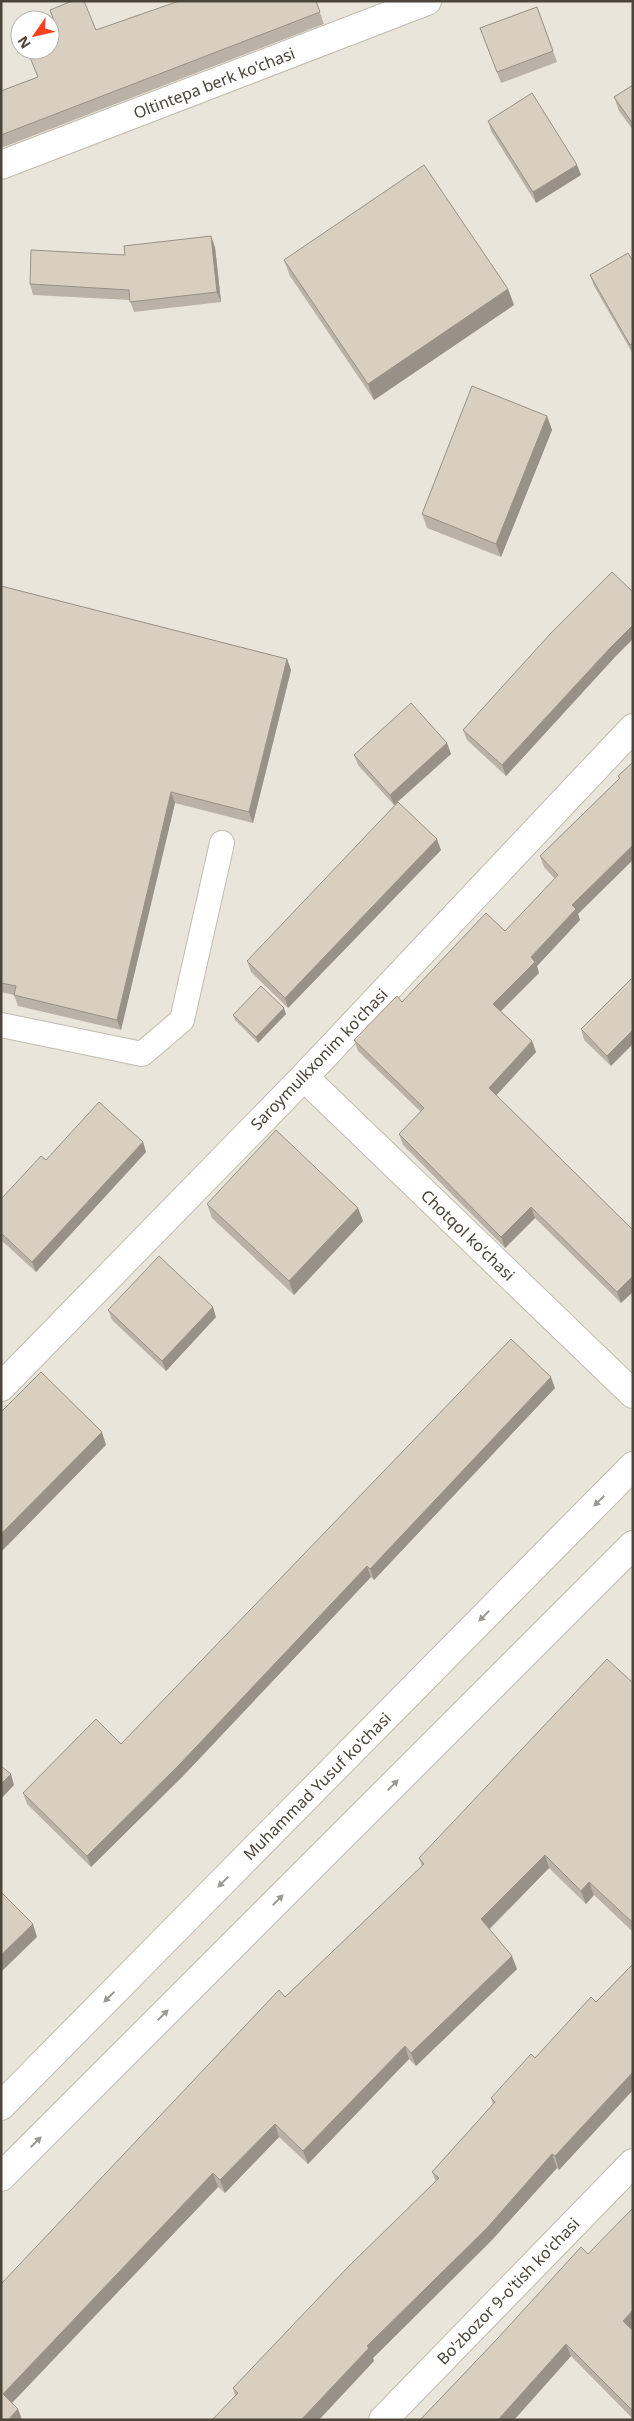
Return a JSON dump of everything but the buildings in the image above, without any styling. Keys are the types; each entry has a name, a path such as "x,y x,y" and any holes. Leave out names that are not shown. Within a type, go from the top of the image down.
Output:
{"street":[{"name":"Oltintepa berk ko'chasi","path":"1,165 426,1"},
{"name":"Saroymulkxonim ko'chasi","path":"1,1387 304,1077 633,728"},
{"name":"Chotqol koʻchasi","path":"304,1077 633,1394"},
{"name":"Muhammad Yusuf ko'chasi","path":"1,2106 633,1466"},
{"path":"1,2176 633,1545"},
{"name":"Bo'zbozor 9-o'tish ko'chasi","path":"383,2420 633,2163"}],"lane":[{"path":"1,1025 142,1054 182,1020 222,843"}],"shaded area":[{"path":"1,1 633,1 633,2420 1,2420"}]}
